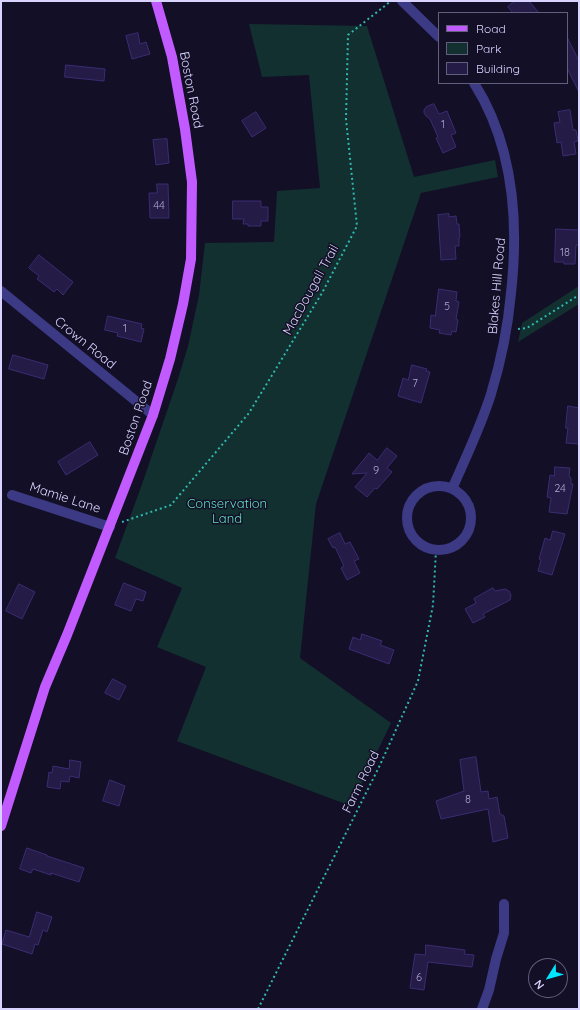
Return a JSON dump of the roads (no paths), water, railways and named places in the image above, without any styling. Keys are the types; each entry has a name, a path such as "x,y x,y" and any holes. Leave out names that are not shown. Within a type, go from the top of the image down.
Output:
{"main road":[{"name":"Boston Road","path":"1,826 45,687 110,527 153,415 170,359 183,304 191,259 192,182 185,129 172,57 156,1"}],"street":[{"path":"402,1 438,36"},
{"name":"Blakes Hill Road","path":"452,488 484,414 503,350 510,308 515,258 515,230 512,189 508,168 496,127 487,106 475,84"},
{"name":"Crown Road","path":"1,291 153,415"},
{"path":"436,486 452,488 464,498 469,506 471,516 470,526 460,543 451,548 436,550 426,547 413,536 410,531 408,510 413,500 425,489 436,486"},
{"name":"Mamie Lane","path":"12,495 110,527"},
{"path":"482,1009 489,990 496,958 504,933 504,904"}],"park label":[{"name":"Conservation Land","path":"227,512"}]}
